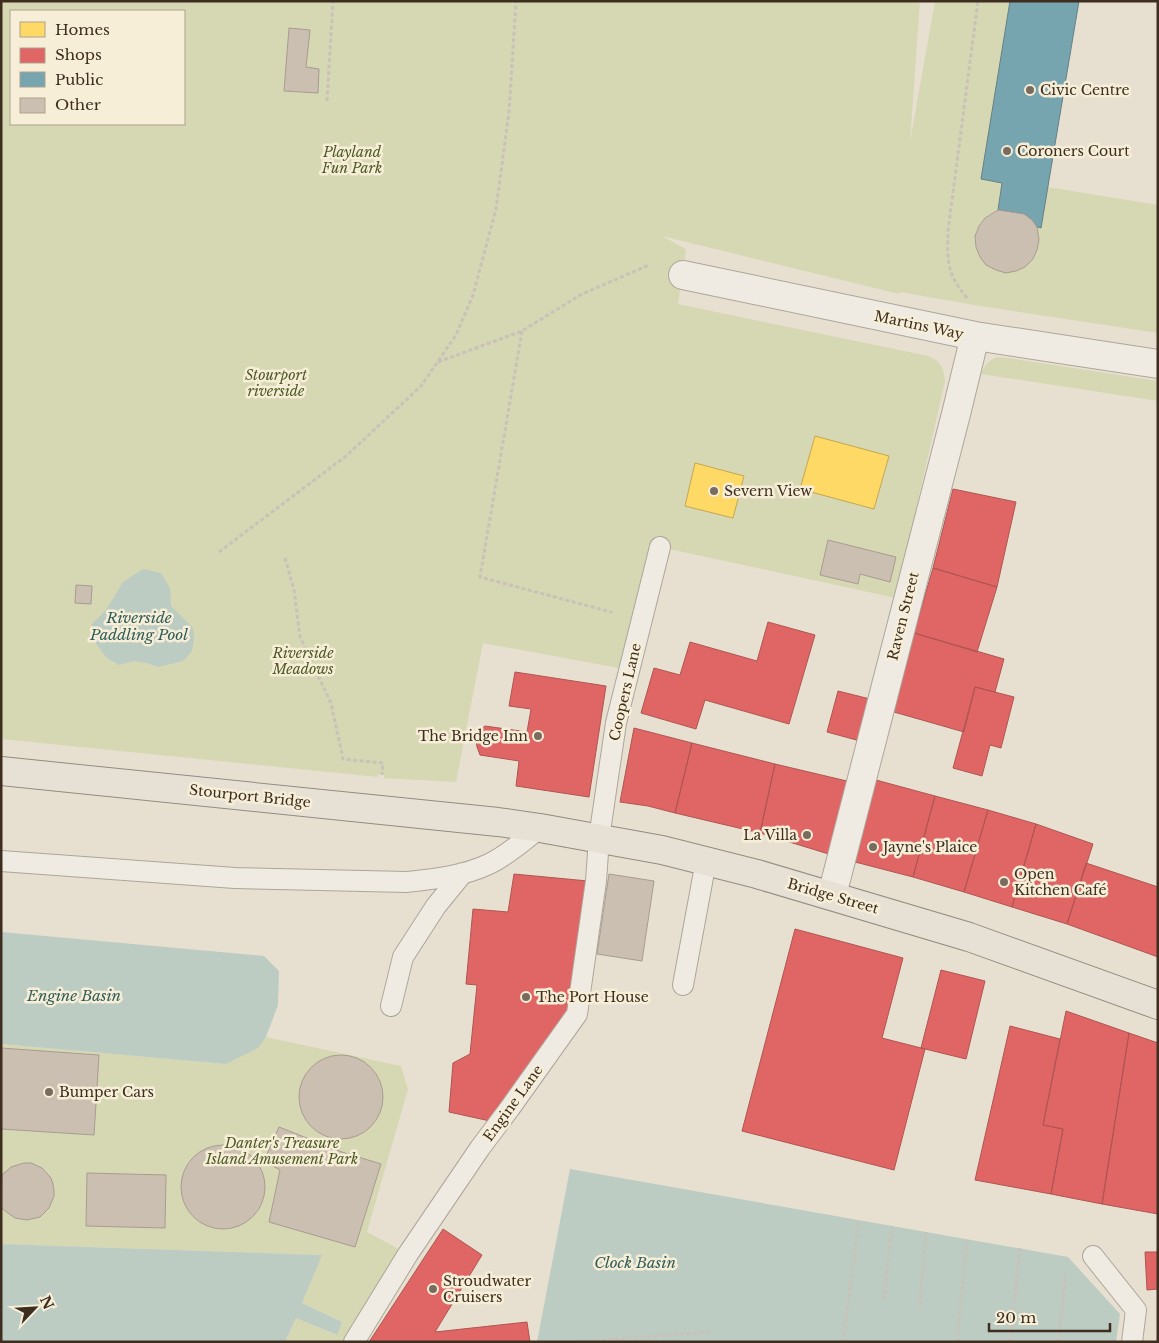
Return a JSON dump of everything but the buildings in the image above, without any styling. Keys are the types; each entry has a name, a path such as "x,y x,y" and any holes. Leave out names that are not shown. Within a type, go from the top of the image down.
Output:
{"main road":[{"name":"Stourport Bridge","path":"1,770 498,822"},
{"name":"Bridge Street","path":"498,822 599,838 676,853 757,874 969,937 1158,1005"}],"street":[{"name":"Martins Way","path":"682,275 975,336 1158,364"},
{"name":"Raven Street","path":"832,895 975,336"}],"lane":[{"name":"Coopers Lane","path":"599,838 616,724 660,547"},
{"path":"1,861 244,879 407,882 432,880 463,873 489,864 540,828"},
{"name":"Engine Lane","path":"354,1342 408,1254 480,1148 577,1014 594,899 599,838"},
{"path":"683,984 706,861"},
{"path":"392,1006 403,957 436,906 463,873"},
{"path":"1092,1256 1136,1310 1132,1342"}],"path":[{"path":"327,101 333,1"},
{"path":"219,552 346,456 421,386 456,335 473,295 496,209 509,112 516,1"},
{"path":"975,336 974,305 958,287 951,274 947,249 978,1"},
{"path":"437,362 522,331 582,294 651,264"},
{"path":"522,331 480,577 611,612 614,604"},
{"path":"285,558 294,590 300,637 331,703 344,759 379,763"},
{"path":"843,1342 859,1220"},
{"path":"884,1300 892,1226"},
{"path":"920,1306 926,1232"},
{"path":"957,1342 966,1239"},
{"path":"1010,1342 1020,1248"},
{"path":"1058,1342 1067,1266"},
{"path":"576,1342 711,1332"}],"green space":[{"name":"Stourport riverside","path":"1,1 920,1 910,142 935,1 1010,1 981,179 1002,183 998,210 985,218 977,229 975,240 978,252 984,261 994,269 1005,272 1017,270 1030,262 1036,255 1038,246 1037,227 1041,228 1048,187 1158,205 1158,333 900,292 899,294 662,236 686,249 678,304 928,356 941,365 945,381 896,598 660,547 629,670 483,643 456,782 384,778 384,775 378,774 378,777 1,739"},
{"path":"997,357 1158,381 1158,401 981,374 987,364"},
{"name":"Danter's Treasure Island Amusement Park","path":"266,1037 401,1066 408,1089 367,1232 408,1254 354,1342 285,1342 296,1318 336,1335 342,1322 302,1303 321,1255 1,1244 1,1044 226,1064 257,1048"}],"water":[{"name":"Riverside Paddling Pool","path":"143,569 161,573 170,588 171,606 193,628 192,651 183,661 158,667 133,661 119,665 107,658 92,637 92,624 106,610 123,582"},
{"name":"Engine Basin","path":"1,932 264,956 279,971 278,1005 266,1037 258,1048 226,1064 1,1044"},
{"name":"Clock Basin","path":"570,1169 1068,1257 1120,1314 1116,1342 537,1342"},
{"path":"1,1244 322,1255 302,1303 342,1322 337,1335 296,1318 285,1342 1,1342"}],"place":[{"name":"Civic Centre","path":"1030,90"},
{"name":"Coroners Court","path":"1007,151"},
{"name":"Severn View","path":"714,491"},
{"name":"The Bridge Inn","path":"538,736"},
{"name":"La Villa","path":"807,835"},
{"name":"Jayne's Plaice","path":"873,847"},
{"name":"Open Kitchen Café","path":"1004,882"},
{"name":"The Port House","path":"526,997"},
{"name":"Bumper Cars","path":"49,1092"},
{"name":"Stroudwater Cruisers","path":"433,1289"}],"park label":[{"name":"Playland Fun Park","path":"352,160"},
{"name":"Riverside Meadows","path":"303,662"}]}
